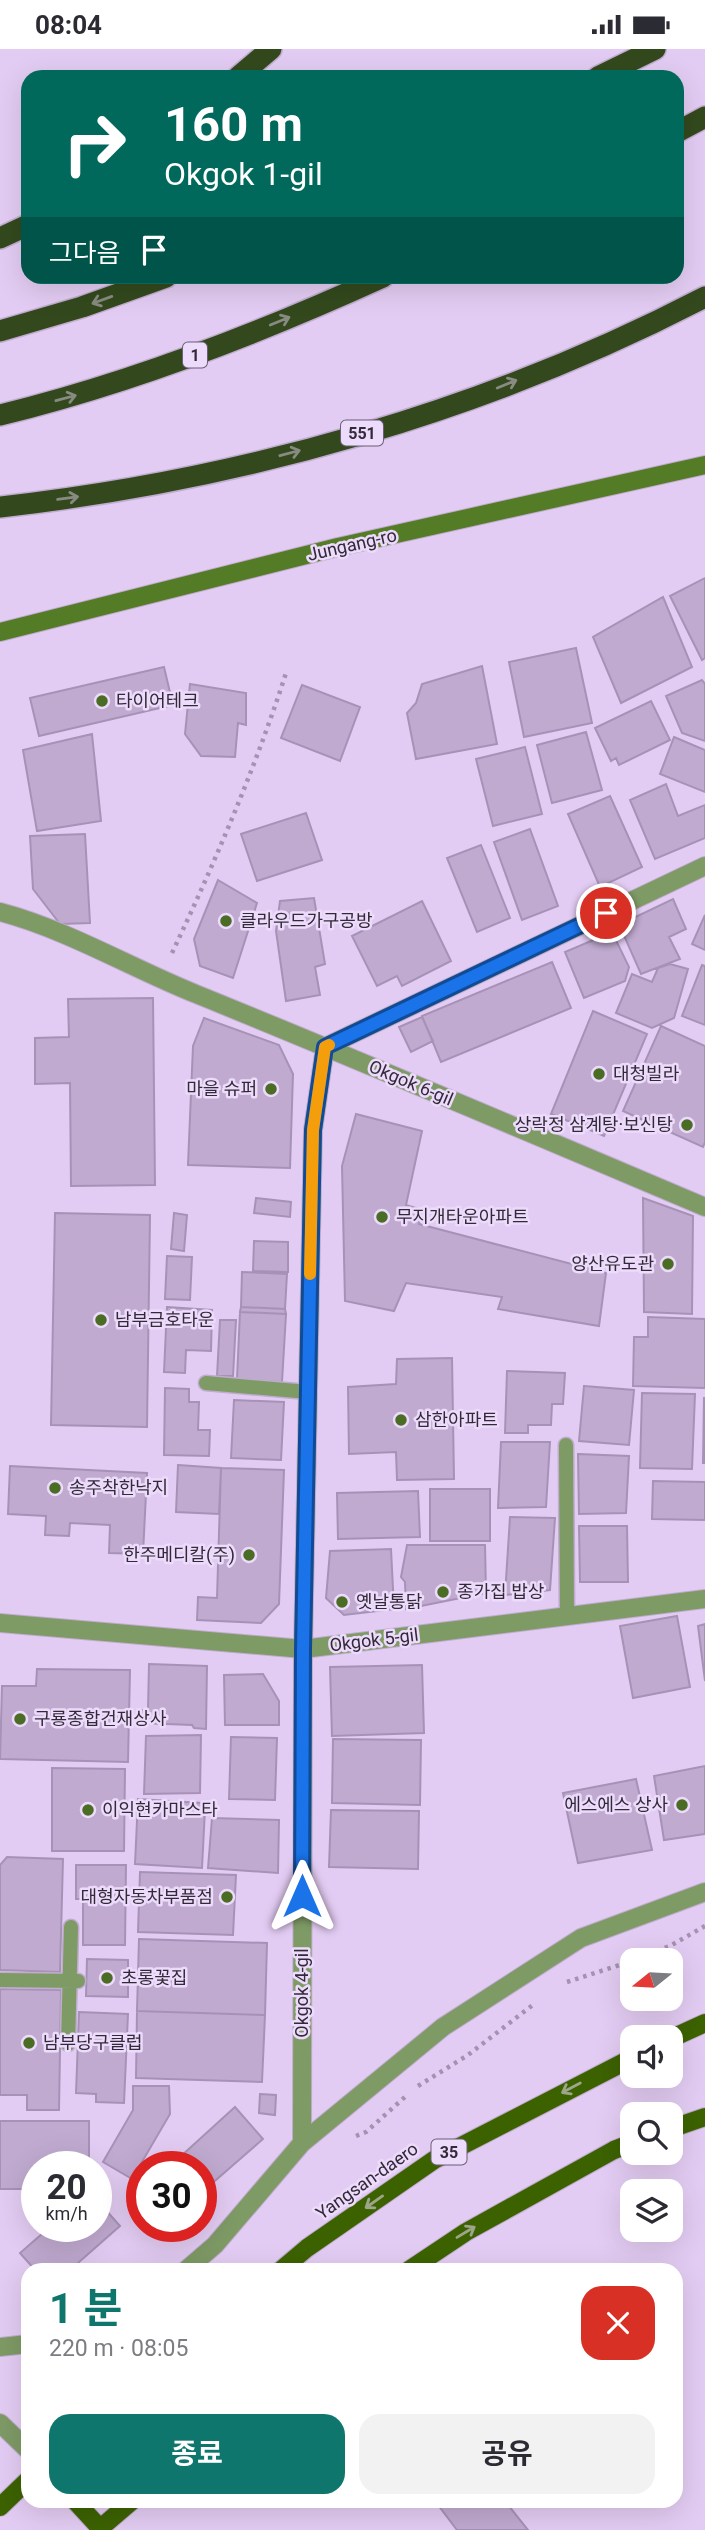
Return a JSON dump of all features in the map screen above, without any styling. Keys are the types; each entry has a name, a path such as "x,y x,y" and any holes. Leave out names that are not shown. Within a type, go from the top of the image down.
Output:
{"highway":[{"path":"247,70 271,49"},
{"path":"612,70 655,49"},
{"path":"684,128 705,117"},
{"path":"0,239 21,228"},
{"path":"0,331 82,307 146,284"},
{"name":"1","path":"0,415 87,392 168,366 367,284"},
{"name":"551","path":"0,507 158,483 272,458 368,431 474,398 589,352 705,297"}],"main road":[{"name":"Jungang-ro","path":"0,632 338,547 705,465"},
{"path":"683,2033 705,2023"},
{"name":"Yangsan-daero","path":"289,2263 434,2160 620,2064"},
{"path":"683,2125 705,2117"},
{"path":"420,2263 466,2232 620,2148"},
{"path":"0,2507 21,2487"},
{"path":"81,2508 99,2529 124,2508"}],"street":[{"path":"325,1047 705,866"},
{"name":"Okgok 6-gil","path":"0,912 30,920 160,979 705,1207"},
{"name":"Okgok 4-gil","path":"302,2143 303,1649 313,1130 325,1047"},
{"name":"Okgok 5-gil","path":"0,1623 303,1649 705,1599"},
{"path":"194,2263 215,2245 302,2143 443,2027 580,1938 705,1892"},
{"path":"0,2347 21,2345"},
{"path":"0,2423 21,2443"}],"lane":[{"path":"206,1383 308,1392"},
{"path":"566,1445 567,1616"},
{"path":"68,2044 74,1981 71,1927"},
{"path":"0,1980 74,1981"}],"path":[{"path":"160,979 215,860 266,734 286,673"},
{"path":"665,1948 705,1926"},
{"path":"562,1984 620,1964"},
{"path":"417,2087 468,2055 540,1999"},
{"path":"355,2136 366,2132 407,2096"}],"building":[{"path":"705,578 705,658 702,660 670,596"},
{"path":"663,597 692,667 621,703 593,637"},
{"path":"576,648 592,723 524,737 509,662"},
{"path":"482,666 497,744 416,759 407,713 416,703 422,684"},
{"name":"타이어테크","path":"164,667 173,705 39,736 30,698"},
{"path":"702,680 705,684 705,741 682,733 666,696"},
{"path":"190,684 246,693 246,725 238,723 235,757 201,756 185,734"},
{"path":"302,685 360,707 340,761 281,738"},
{"path":"651,701 670,740 619,765 616,758 611,761 595,728"},
{"path":"586,732 602,790 552,803 537,745"},
{"path":"92,734 101,821 37,831 23,750"},
{"path":"674,737 705,750 705,792 660,774"},
{"path":"525,747 542,814 493,826 476,759"},
{"path":"666,784 678,816 705,805 705,838 655,859 630,800"},
{"path":"610,796 642,867 600,887 568,814"},
{"path":"306,813 322,860 257,881 241,834"},
{"path":"530,829 558,906 522,920 494,842"},
{"path":"85,834 90,923 60,924 33,889 30,836"},
{"path":"481,845 510,918 477,932 447,858"},
{"name":"클라우드가구공방","path":"218,880 257,903 233,978 200,966 194,939"},
{"path":"314,898 325,964 315,967 320,995 286,1001 276,931 280,901"},
{"path":"673,899 686,929 669,937 680,959 641,974 622,931 627,921"},
{"path":"422,901 451,961 402,986 397,976 377,986 352,936"},
{"path":"705,915 705,950 692,944"},
{"path":"612,932 629,967 625,981 584,998 565,952"},
{"path":"552,962 571,1008 441,1062 422,1016"},
{"path":"670,964 688,969 674,1018 652,1028 616,1013 632,974 652,982 658,968"},
{"path":"702,965 705,966 705,1025 682,1016"},
{"path":"153,998 155,1185 71,1186 70,1083 35,1084 35,1038 69,1037 68,999"},
{"name":"대청빌라","path":"593,1011 647,1034 604,1136 551,1114"},
{"path":"422,1017 433,1041 411,1052 399,1027"},
{"path":"204,1018 279,1045 293,1074 290,1168 188,1165 193,1046"},
{"path":"661,1026 705,1046 703,1147 623,1111"},
{"name":"무지개타운아파트","path":"356,1114 422,1131 406,1205 422,1210 419,1224 606,1273 599,1326 498,1309 502,1297 406,1283 394,1311 345,1301 342,1166"},
{"path":"256,1198 291,1202 290,1217 254,1213"},
{"name":"양산유도관","path":"643,1198 693,1216 692,1314 644,1312"},
{"name":"남부금호타운","path":"55,1213 150,1215 147,1427 51,1425"},
{"path":"174,1213 187,1215 184,1251 171,1249"},
{"path":"254,1241 288,1242 288,1272 253,1271"},
{"path":"167,1256 192,1257 190,1300 165,1299"},
{"path":"242,1272 287,1274 285,1309 241,1307"},
{"path":"167,1307 212,1310 211,1351 186,1350 185,1373 164,1372"},
{"path":"241,1307 285,1309 286,1314 240,1312"},
{"path":"240,1312 286,1314 282,1382 237,1379"},
{"path":"648,1317 705,1319 705,1388 633,1386 634,1337 648,1337"},
{"path":"220,1320 236,1320 233,1376 217,1376"},
{"name":"삼한아파트","path":"452,1358 454,1479 397,1480 396,1452 349,1454 348,1387 396,1384 397,1359"},
{"path":"507,1371 565,1373 563,1404 552,1404 551,1425 528,1425 528,1433 505,1433"},
{"path":"584,1386 634,1390 629,1445 579,1441"},
{"path":"165,1388 189,1389 189,1402 199,1402 198,1430 210,1430 209,1456 164,1455"},
{"path":"642,1393 695,1394 692,1469 640,1468"},
{"path":"704,1398 705,1463 703,1463"},
{"path":"234,1400 284,1402 281,1460 231,1458"},
{"path":"501,1442 550,1442 546,1507 498,1508"},
{"path":"578,1454 629,1456 626,1513 579,1514"},
{"path":"178,1465 221,1468 219,1514 176,1512"},
{"path":"10,1466 147,1473 143,1554 109,1553 110,1525 70,1523 69,1536 45,1535 46,1516 8,1514"},
{"name":"한주메디칼(주)","path":"221,1468 284,1470 279,1604 261,1623 197,1620 198,1597 217,1598"},
{"path":"653,1481 705,1482 705,1520 652,1519"},
{"path":"430,1489 490,1489 490,1541 430,1541"},
{"path":"418,1491 420,1537 338,1539 337,1493"},
{"path":"510,1517 555,1518 550,1590 505,1595"},
{"path":"579,1526 627,1526 628,1582 580,1582"},
{"path":"407,1545 485,1545 486,1593 406,1609 405,1582 401,1577"},
{"path":"391,1549 394,1609 344,1615 326,1598 330,1551"},
{"path":"677,1616 690,1687 633,1698 620,1626"},
{"path":"705,1624 705,1681 698,1626"},
{"path":"149,1664 207,1666 206,1729 194,1728 192,1725 141,1723 141,1710 148,1710"},
{"path":"422,1665 424,1733 332,1736 330,1667"},
{"path":"37,1669 130,1670 128,1762 0,1759 2,1686 36,1686"},
{"path":"263,1674 279,1701 279,1725 225,1725 224,1675"},
{"path":"201,1735 200,1793 144,1794 146,1736"},
{"path":"231,1737 277,1738 275,1800 229,1799"},
{"path":"333,1739 421,1740 420,1805 332,1803"},
{"name":"에스에스 상사","path":"705,1766 705,1834 664,1840 654,1776"},
{"name":"이익현카마스타","path":"52,1768 125,1769 124,1851 52,1851"},
{"path":"636,1779 652,1850 578,1863 563,1793"},
{"path":"138,1799 202,1803 205,1809 202,1868 135,1864"},
{"path":"331,1810 419,1811 418,1869 329,1867"},
{"path":"212,1818 279,1820 278,1873 208,1868"},
{"path":"7,1857 63,1859 60,1972 0,1970 0,1865"},
{"path":"76,1865 126,1865 125,1945 83,1945 83,1899 76,1899"},
{"path":"140,1872 236,1875 233,1935 138,1932"},
{"path":"139,1939 267,1943 265,2015 137,2011"},
{"name":"초롱꽃집","path":"87,1959 128,1960 128,1997 86,1996"},
{"path":"0,1989 61,1990 59,2110 27,2110 27,2095 0,2095"},
{"path":"137,2011 265,2015 262,2082 136,2078"},
{"path":"79,2012 128,2014 124,2103 96,2102 96,2094 76,2093"},
{"path":"133,2086 169,2086 170,2114 148,2151 126,2151 126,2175 112,2167 112,2151 109,2151 133,2110"},
{"path":"260,2094 276,2095 275,2115 259,2113"},
{"path":"235,2107 263,2139 217,2179 217,2151 187,2151"},
{"path":"0,2121 89,2121 89,2151 21,2151 21,2189 0,2189"},
{"path":"112,2217 120,2226 112,2233"},
{"path":"33,2242 102,2242 78,2263 29,2263 20,2253"},
{"path":"440,2508 511,2508 528,2530 457,2530"}],"slow traffic":[{"path":"310,1274 313,1130 325,1047 329,1045"}],"place":[{"name":"타이어테크","path":"102,701"},
{"name":"클라우드가구공방","path":"226,921"},
{"name":"대청빌라","path":"599,1074"},
{"name":"마을 슈퍼","path":"271,1089"},
{"name":"상락정 삼계탕·보신탕","path":"687,1125"},
{"name":"무지개타운아파트","path":"382,1217"},
{"name":"양산유도관","path":"668,1264"},
{"name":"남부금호타운","path":"101,1320"},
{"name":"삼한아파트","path":"401,1420"},
{"name":"송주착한낙지","path":"55,1488"},
{"name":"한주메디칼(주)","path":"249,1555"},
{"name":"종가집 밥상","path":"443,1592"},
{"name":"옛날통닭","path":"342,1602"},
{"name":"구룡종합건재상사","path":"20,1719"},
{"name":"에스에스 상사","path":"682,1805"},
{"name":"이익현카마스타","path":"88,1810"},
{"name":"대형자동차부품점","path":"227,1897"},
{"name":"초롱꽃집","path":"107,1978"},
{"name":"남부당구클럽","path":"29,2043"}],"route":[{"path":"302,1896 303,1649 313,1130 325,1047 606,913"}]}
